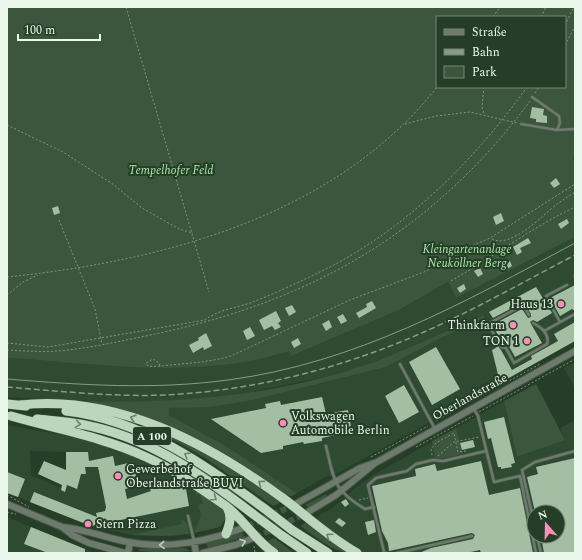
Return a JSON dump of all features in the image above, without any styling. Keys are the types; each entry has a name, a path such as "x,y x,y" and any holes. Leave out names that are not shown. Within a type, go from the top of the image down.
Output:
{"highway":[{"path":"20,405 37,403 72,405 125,415 148,422 175,433 220,456 256,479 321,530 357,553"},
{"name":"A 100","path":"7,404 80,413 118,423 144,433 190,456 292,530 328,553"},
{"name":"A 100","path":"9,416 94,427 122,435 169,457 204,477 281,535 308,553"},
{"path":"9,416 104,441 138,453 174,471 241,518 248,526 255,541 274,553"},
{"path":"226,534 231,521 230,513 227,507"}],"street":[{"name":"Oberlandstraße","path":"303,515 341,492 377,462 434,426 473,408 575,351"},
{"name":"Oberlandstraße","path":"292,506 360,468 377,462"},
{"path":"7,504 62,527 72,535 121,553 122,541"},
{"path":"62,527 75,528 103,537 130,543 162,545 194,542 226,534 248,526"},
{"path":"99,546 103,537"},
{"path":"203,553 255,541"},
{"path":"194,542 196,553"},
{"path":"128,553 130,543"}],"lane":[{"path":"532,97 559,116 558,130"},
{"path":"521,124 558,130 575,130"},
{"path":"560,322 546,296 567,285"},
{"path":"529,315 523,305 488,324 501,347 506,348 514,363 547,344 548,339 544,331 533,323"},
{"path":"544,331 575,314"},
{"path":"400,364 434,426"},
{"path":"473,408 478,416 494,482 520,476 536,553"},
{"path":"326,446 335,483 341,492 353,502 365,509 374,507"},
{"path":"386,553 368,486 376,478 407,471 416,464 433,460 443,461 486,451"},
{"path":"530,504 522,470 535,462 575,451"},
{"path":"188,516 194,542"},
{"path":"397,553 472,536"}],"path":[{"path":"126,7 196,241 209,292"},
{"path":"494,16 500,7"},
{"path":"542,16 546,7"},
{"path":"566,22 574,7"},
{"path":"566,43 575,26"},
{"path":"7,277 78,268 196,241 235,228 272,213 307,195 345,172 372,152 404,124 436,88"},
{"path":"484,88 482,107 485,115"},
{"path":"7,344 48,347 205,320 222,310 249,303 323,270 404,219 458,170 503,120 526,88"},
{"path":"7,350 58,351 184,328 230,315 298,290 336,271 385,241 432,206 489,152 514,123 538,88"},
{"path":"404,124 422,119 470,112 514,123"},
{"path":"7,125 63,152 114,184 142,208 179,229 193,234"},
{"path":"160,366 159,363 153,359 150,359 146,363 148,366 160,366 211,362 231,356 350,300 424,272 490,238 575,184"},
{"path":"490,238 496,241 511,238 542,218 557,204 575,192"},
{"path":"451,281 546,222 575,207"},
{"path":"542,218 546,222"},
{"path":"59,220 95,309 102,344"},
{"path":"509,245 511,238"},
{"path":"575,273 573,275 575,278"},
{"path":"7,295 23,282 39,274"},
{"path":"371,457 434,426 541,363"},
{"path":"468,456 466,450 458,452 456,442 454,433 436,443 431,449 433,460 456,442 482,436"},
{"path":"7,495 30,508"},
{"path":"353,502 371,497"},
{"path":"7,512 16,514"},
{"path":"255,541 255,553"}],"shaded area":[{"path":"575,237 575,341 338,473 326,477 297,493 226,446 169,415 169,408 253,400 386,367 443,337 485,318 484,315 447,330 410,348 357,368 325,377 231,396 179,401 111,402 7,397 7,358 158,368 207,367 273,356 289,350 291,356 399,310 448,282 456,298"},
{"path":"575,362 575,389 564,368"},
{"path":"504,401 517,457 565,440 560,428 575,420 575,553 360,553 317,522 318,516 332,508 355,488 375,474"},
{"path":"7,425 74,437 119,449 175,475 223,509 220,527 174,536 131,535 91,526 7,493","holes":["30,451 66,452 66,476 61,488 31,475"]},
{"path":"7,517 92,552 7,553"}],"green space":[{"name":"Tempelhofer Feld","path":"7,7 575,7 575,156 573,158 575,162 575,237 456,298 448,282 399,310 291,356 289,351 254,360 184,368 112,366 7,358"},
{"path":"484,315 485,318 443,337 386,367 253,400 211,407 169,408 169,415 226,446 297,493 292,496 283,495 197,441 57,400 133,401 208,398 283,387 356,368 404,350"},
{"path":"536,384 565,440 517,457 504,401"},
{"path":"456,428 463,454 438,459 435,457 432,441"},
{"path":"154,429 189,444 221,461 282,502 273,506 205,458"},
{"path":"195,488 214,500 225,512 227,517 220,527 194,533 201,515 198,505 203,504 200,494 196,495"},
{"path":"326,494 327,496 309,508 305,505"},
{"path":"183,520 187,523 189,534 163,536 131,535 182,524 181,521"},
{"path":"307,522 351,553 331,547 300,526"},
{"path":"242,533 245,537 208,548 206,543"},
{"path":"274,538 294,553 277,553 264,542"},
{"path":"185,548 190,551 166,553 139,551 139,549"}],"building":[{"path":"532,107 544,109 543,115 547,116 547,123 536,122 536,119 530,118"},
{"path":"556,178 560,184 554,188 550,183"},
{"path":"58,206 60,213 54,215 52,208"},
{"path":"501,213 504,221 496,225 493,217"},
{"path":"567,219 569,223 561,229 558,224"},
{"path":"528,238 531,243 520,248 522,252 517,255 513,247"},
{"path":"510,261 512,266 505,270 503,265"},
{"path":"480,268 483,274 478,277 474,271"},
{"path":"464,284 466,289 460,293 457,288"},
{"name":"Haus 13","path":"575,285 575,311 572,309 560,316 550,298"},
{"path":"536,287 552,313 537,322 533,320 530,322 542,343 515,357 505,339 502,341 492,325 522,309 528,318 531,317 531,314 523,302 493,318 489,312"},
{"path":"372,301 376,308 359,318 356,313 367,307 366,304"},
{"path":"292,305 296,312 289,316 285,308"},
{"path":"276,311 281,321 278,323 281,327 275,330 272,326 264,330 259,320"},
{"path":"343,314 347,321 341,324 337,317"},
{"path":"329,320 332,327 326,331 322,324"},
{"path":"575,322 575,341 500,383 492,350 498,346 512,370 532,359 531,356 558,341 554,334"},
{"path":"250,327 255,336 247,340 243,331"},
{"path":"206,333 212,346 204,350 203,347 193,353 189,345 199,340 198,338"},
{"path":"298,338 301,344 294,348 291,342"},
{"path":"436,347 460,389 432,405 409,362"},
{"path":"404,385 419,412 399,423 385,396"},
{"name":"Volkswagen Automobile Berlin","path":"322,397 326,414 348,410 351,427 339,429 340,434 322,438 322,441 304,444 303,442 283,446 283,449 261,453 211,419 266,408 265,404 280,401 281,405"},
{"path":"504,417 515,463 511,464 512,467 501,469 501,467 498,467 491,438 488,439 484,422"},
{"path":"473,440 475,447 462,450 460,443"},
{"path":"66,452 88,452 89,461 113,456 115,466 133,462 138,486 125,489 127,499 151,491 150,489 173,484 174,487 182,485 183,490 186,489 189,506 91,526 30,502 34,492 97,517 96,513 105,511 106,507 98,467 85,467 86,474 81,474 77,489 67,485 65,492 61,490 62,485 38,474 44,461 66,470"},
{"path":"575,458 575,553 544,553 542,544 566,544 566,504 533,504 527,477 538,474 536,467"},
{"path":"481,461 489,495 520,488 526,518 526,544 531,544 533,553 481,553 480,550 466,553 419,553 431,548 473,539 475,535 472,533 389,551 388,543 382,531 372,486 416,476 415,469 435,464 437,471"},
{"path":"7,472 25,479 18,497 7,493"},
{"path":"346,499 349,504 345,507 341,502"},
{"path":"339,518 346,523 342,527 335,522"},
{"path":"374,520 376,532 368,535 365,522"},
{"path":"31,527 85,549 85,553 48,553 24,544"}],"tunnel":[{"path":"248,526 292,506"},
{"path":"256,537 303,515"}],"tram line":[{"path":"7,379 90,385 145,386 228,380 275,372 320,360 365,345 408,328 492,287 575,243"}],"railway":[{"path":"7,387 105,394 164,395 231,389 297,376 362,356 424,332 575,255"}],"place":[{"name":"Haus 13","path":"561,304"},
{"name":"Thinkfarm","path":"513,325"},
{"name":"TON 1","path":"527,341"},
{"name":"Volkswagen Automobile Berlin","path":"283,423"},
{"name":"Gewerbehof Oberlandstraße BUVI","path":"118,476"},
{"name":"Stern Pizza","path":"88,524"}],"park label":[{"name":"Kleingartenanlage Neuköllner Berg","path":"467,256"}]}
